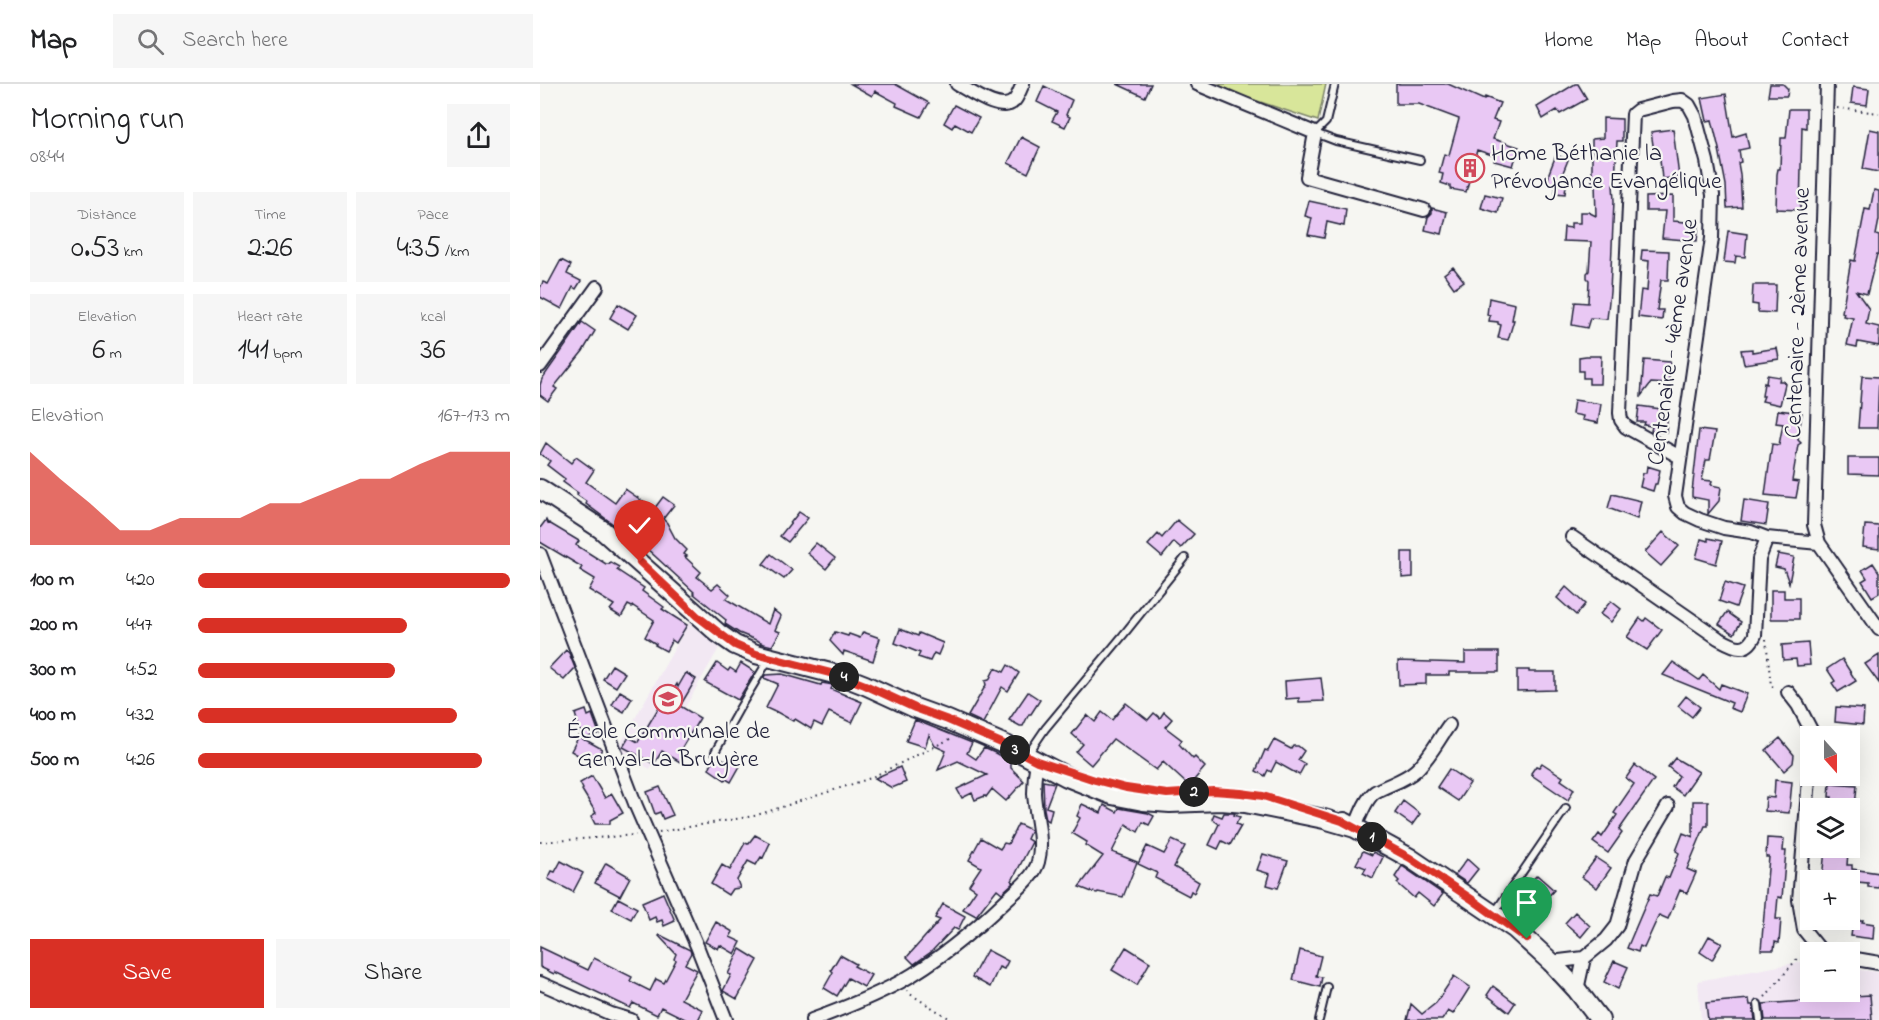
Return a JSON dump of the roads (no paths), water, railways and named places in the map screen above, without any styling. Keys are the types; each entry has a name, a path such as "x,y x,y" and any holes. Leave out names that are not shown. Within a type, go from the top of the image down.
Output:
{"main road":[{"path":"540,489 601,529 718,633 735,645 842,676 961,725 1032,758 1095,780 1140,791 1167,794 1230,791 1263,796 1342,821 1410,858 1527,939 1577,990 1600,1020"}],"street":[{"path":"957,84 995,104 1006,105 1014,102 1023,84"},
{"path":"1197,84 1316,133 1307,177 1424,210"},
{"name":"Centenaire - 2ème avenue","path":"1819,543 1814,525 1827,84"},
{"name":"Centenaire - 4ème avenue","path":"1680,457 1626,427 1620,413 1631,121 1633,114 1647,108 1682,100 1689,105 1695,116 1713,195 1712,238 1675,496 1678,507 1700,520 1767,538 1819,543"},
{"path":"540,366 597,287"},
{"path":"1572,537 1718,638 1742,648 1751,644 1755,635 1759,559 1767,538"},
{"path":"1819,543 1879,629"},
{"path":"540,554 615,753 726,1020"},
{"path":"1788,692 1809,726"},
{"path":"1355,828 1360,814 1374,793 1401,781 1415,771 1429,756 1449,725"},
{"path":"812,1020 901,982 961,940 1013,894 1030,875 1037,864 1040,851 1032,758"},
{"path":"1808,786 1799,900 1804,930 1814,942"},
{"path":"1551,962 1584,958 1606,940 1617,926 1636,860 1668,806"},
{"path":"1577,990 1584,958"},
{"path":"1860,960 1879,963"},
{"path":"540,983 611,1014 631,1020"}],"lane":[{"path":"1335,84 1326,122 1316,133 1336,141 1420,160"},
{"path":"1032,758 1045,729 1185,558"},
{"path":"716,752 738,709 770,657"},
{"path":"1493,914 1566,808"},
{"path":"1319,1020 1326,987"},
{"path":"1758,1004 1760,1020"}],"place":[{"name":"Home Béthanie la Prévoyance Evangélique","path":"1470,168"},
{"name":"École Communale de Genval-La Bruyère","path":"668,699"}]}
